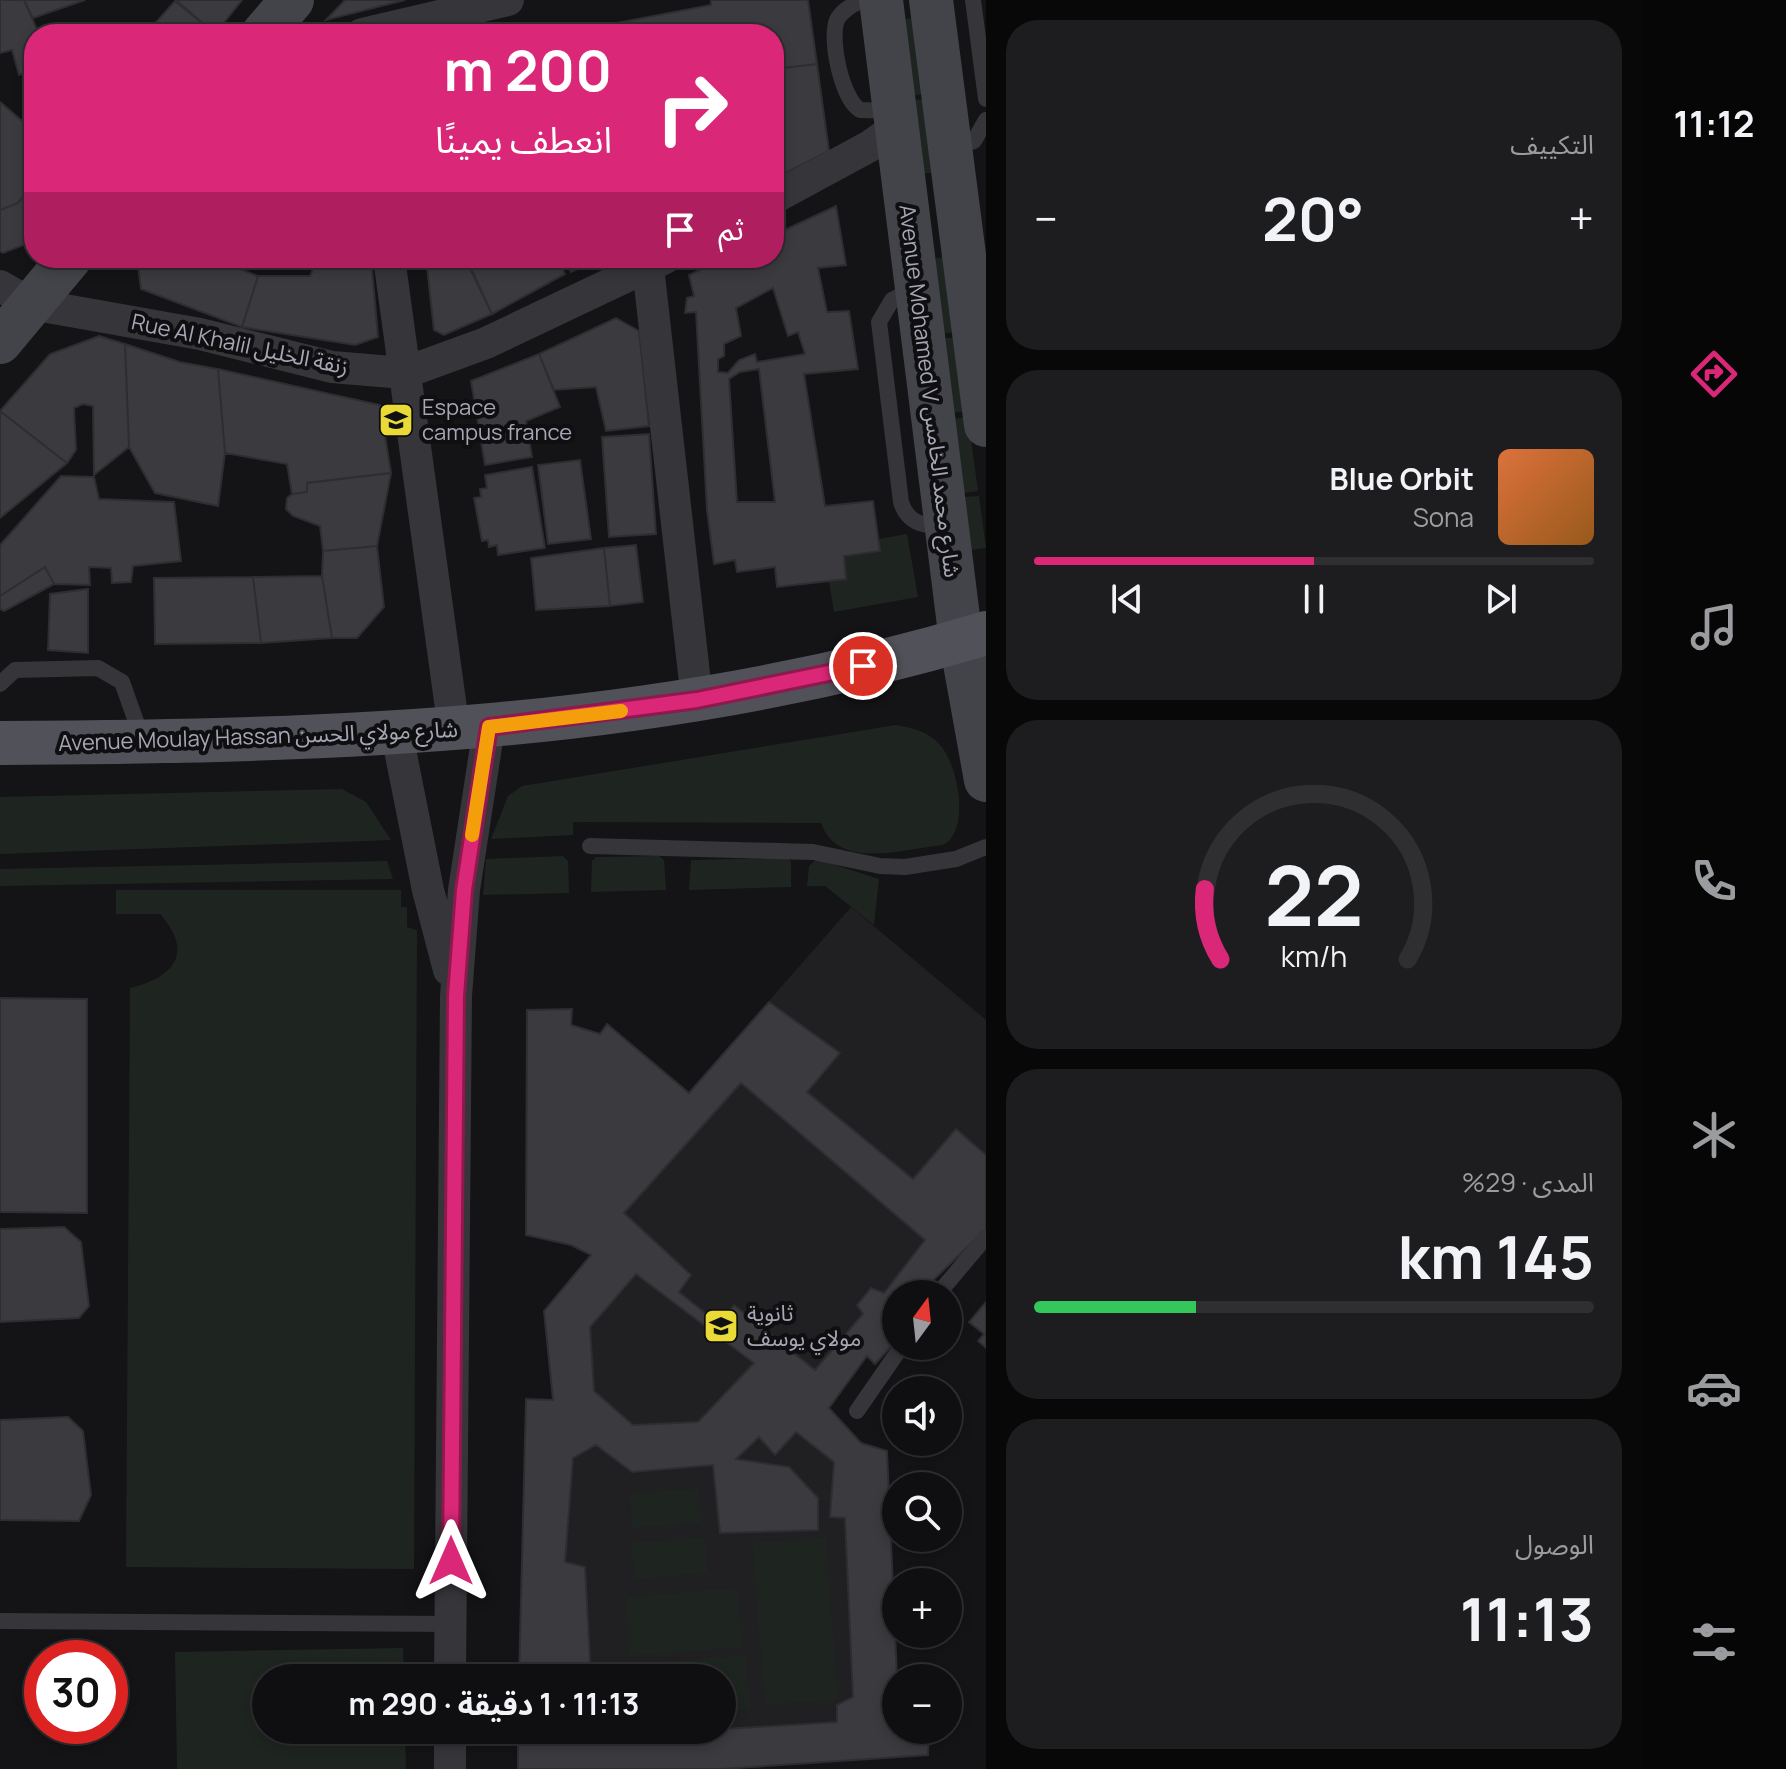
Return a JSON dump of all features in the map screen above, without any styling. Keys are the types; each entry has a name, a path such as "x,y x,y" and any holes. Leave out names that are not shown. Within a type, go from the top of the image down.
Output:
{"main road":[{"path":"272,24 292,0"},
{"name":"Avenue Mohamed V شارع محمد الخامس","path":"881,0 947,528 973,637 986,780"},
{"path":"931,0 981,364 986,425"},
{"path":"0,342 16,295 55,268"},
{"name":"Avenue Moulay Hassan شارع مولاي الحسن","path":"0,743 397,735 471,728 697,700 973,637"}],"street":[{"path":"405,24 508,0"},
{"path":"784,193 870,146 896,119"},
{"path":"390,268 404,373 471,728 456,996 450,1664"},
{"name":"Rue Al Khalil زنقة الخليل","path":"16,295 187,331 332,367 404,373 486,343 645,268"},
{"path":"656,268 697,700"},
{"path":"397,735 428,890 456,996"},
{"path":"450,1744 450,1769"}],"lane":[{"path":"862,0 842,12 835,28 843,92 860,110 896,119"},
{"path":"973,0 986,99"},
{"path":"950,150 974,141 986,120"},
{"path":"0,684 15,670 98,668 122,682 144,742"},
{"path":"590,846 813,852 880,866 905,867 956,859 986,847"},
{"path":"950,1280 986,1237"},
{"path":"857,1411 892,1360"},
{"path":"0,1621 451,1624"}],"shaded area":[{"path":"914,18 926,94 909,96 898,20"},
{"path":"928,98 937,172 920,174 910,101"},
{"path":"946,257 957,332 941,334 931,259"},
{"path":"957,337 967,411 952,413 942,339"},
{"path":"968,417 978,491 963,493 953,419"},
{"path":"979,496 986,548 971,550 964,497"},
{"path":"907,534 918,597 834,612 829,582 846,579 844,556 880,551 879,539"},
{"path":"896,725 930,736 940,745 952,767 959,812 952,837 943,845 873,854 857,852 829,838 821,823 573,822 573,835 491,839 508,796 522,786"},
{"path":"342,789 366,802 391,840 0,854 0,797"},
{"path":"563,856 568,861 569,893 483,895 486,859"},
{"path":"659,856 664,860 666,890 591,892 592,861 596,857"},
{"path":"786,858 791,861 791,887 689,890 691,860"},
{"path":"817,859 879,879 874,925 825,886 807,886 809,866"},
{"path":"387,861 393,879 0,886 0,869"},
{"path":"116,890 401,890 401,907 407,907 407,927 417,930 414,1569 126,1567 130,988 158,978 174,962 177,952 171,928 160,914 116,914"},
{"name":"ثانوية مولاي يوسف","path":"851,907 986,1020 986,1229 933,1280 882,1280 882,1356 875,1364 867,1356 829,1408 861,1443 882,1449 882,1456 887,1456 888,1472 882,1472 882,1552 891,1552 892,1568 882,1568 882,1648 896,1648 896,1664 882,1664 882,1744 928,1744 928,1755 722,1769 518,1769 519,1744 736,1744 736,1664 520,1664 526,1399 553,1400 544,1311 590,1255 571,1245 526,1235 527,1010 572,1009 572,1025 600,1034 607,1024 689,1092"},
{"path":"699,1488 701,1523 632,1528 630,1493"},
{"path":"705,1537 707,1573 634,1579 631,1543"},
{"path":"826,1538 838,1700 765,1705 752,1543"},
{"path":"737,1588 743,1647 629,1656 626,1597"},
{"path":"403,1648 404,1664 252,1664 252,1744 405,1744 406,1769 177,1769 175,1652"},
{"path":"745,1655 751,1709 736,1711 736,1664 630,1664"}],"building":[{"path":"0,0 24,0 35,24 24,24 24,73 19,75 12,50 0,53"},
{"path":"24,0 85,0 33,18"},
{"path":"176,0 242,0 223,24 204,24"},
{"path":"345,0 405,0 326,20"},
{"path":"711,0 808,0 817,64 784,68 784,24 611,24 711,5"},
{"path":"175,1 203,24 154,24"},
{"path":"817,64 829,151 784,174 784,68"},
{"path":"0,102 24,122 24,196 18,203 0,210"},
{"path":"24,196 24,245 3,253 0,251 0,210 18,203"},
{"path":"836,206 846,265 818,268 827,312 849,311 858,369 804,374 825,506 873,501 880,551 844,556 846,579 777,587 775,567 737,572 735,560 714,564 707,510 696,312 685,313 687,298 694,296 689,275 704,268 784,268 784,230","holes":["773,288 788,336 798,332 805,354 757,362 755,354 739,360 728,373 718,372 718,359 724,356 724,344 741,336 736,308","759,369 775,502 737,502 729,379 740,372"]},
{"path":"138,268 237,268 258,276 242,327 141,289"},
{"path":"314,268 372,268 378,337 355,345 242,327 258,276 310,276"},
{"path":"427,268 470,268 492,314 444,335 434,330"},
{"path":"471,268 562,268 565,274 492,314"},
{"path":"616,318 639,331 649,426 606,431 596,387 554,390 539,354"},
{"path":"99,336 125,344 129,447 94,475 93,406 83,404 74,408 76,450 67,463 0,411 50,354"},
{"path":"125,344 180,362 218,369 225,453 218,506 155,493 129,447"},
{"path":"539,354 560,407 526,421 532,457 485,465 471,381"},
{"path":"218,369 380,405 391,473 307,483 307,492 292,494 287,464 225,453"},
{"path":"0,411 67,463 0,518"},
{"path":"649,434 656,534 609,537 602,437"},
{"path":"580,460 591,539 548,544 538,465"},
{"path":"532,467 545,548 498,555 497,545 489,547 488,540 482,541 474,498 481,497 480,489 487,488 485,475"},
{"path":"391,473 377,546 323,551 320,526 293,516 286,509 287,498 307,492 307,483"},
{"path":"61,476 94,477 99,499 174,502 181,561 133,566 131,582 112,583 111,568 89,567 90,585 54,584 45,567 0,596 0,545"},
{"path":"636,545 643,602 610,606 604,548"},
{"path":"377,546 384,607 357,638 332,638 322,576 323,551"},
{"path":"604,548 610,606 536,610 531,558"},
{"path":"45,567 54,584 4,611 0,609 0,596"},
{"path":"322,576 332,638 261,643 253,577"},
{"path":"253,577 261,643 155,644 154,578"},
{"path":"88,589 88,653 48,650 50,594"},
{"path":"0,998 87,999 87,1213 0,1212"},
{"path":"769,1002 840,1053 807,1092 913,1179 956,1129 986,1155 986,1229 933,1280 894,1280 925,1240 741,1083 624,1213 691,1275 679,1292 719,1324 734,1305 815,1370 863,1314 857,1305 871,1288 882,1292 882,1356 875,1364 867,1356 829,1408 861,1443 882,1449 882,1456 887,1456 888,1472 882,1472 882,1552 891,1552 892,1568 882,1568 882,1648 896,1648 896,1664 882,1664 882,1744 928,1744 928,1755 722,1769 518,1769 518,1744 736,1744 736,1728 837,1722 837,1705 853,1697 845,1518 830,1517 834,1462 796,1432 775,1455 759,1437 736,1459 789,1467 818,1498 818,1530 720,1533 713,1465 632,1472 596,1445 573,1458 565,1562 585,1567 590,1664 519,1664 526,1399 553,1400 544,1311 591,1255 571,1245 526,1235 527,1010 572,1009 571,1025 600,1034 607,1024 689,1093","holes":["636,1274 754,1363 698,1422 633,1425 594,1391 590,1327"]},
{"path":"64,1227 81,1242 89,1306 79,1318 0,1322 0,1229"},
{"path":"986,1302 986,1348 978,1341 984,1334 969,1322"},
{"path":"68,1417 83,1431 91,1495 79,1521 0,1520 0,1420"}],"slow traffic":[{"path":"472,835 489,727 621,711"}],"place":[{"name":"Espace campus france","path":"396,420"},
{"name":"ثانوية مولاي يوسف","path":"721,1326"}],"route":[{"path":"451,1561 456,996 464,890 489,727 697,700 863,666"}]}
